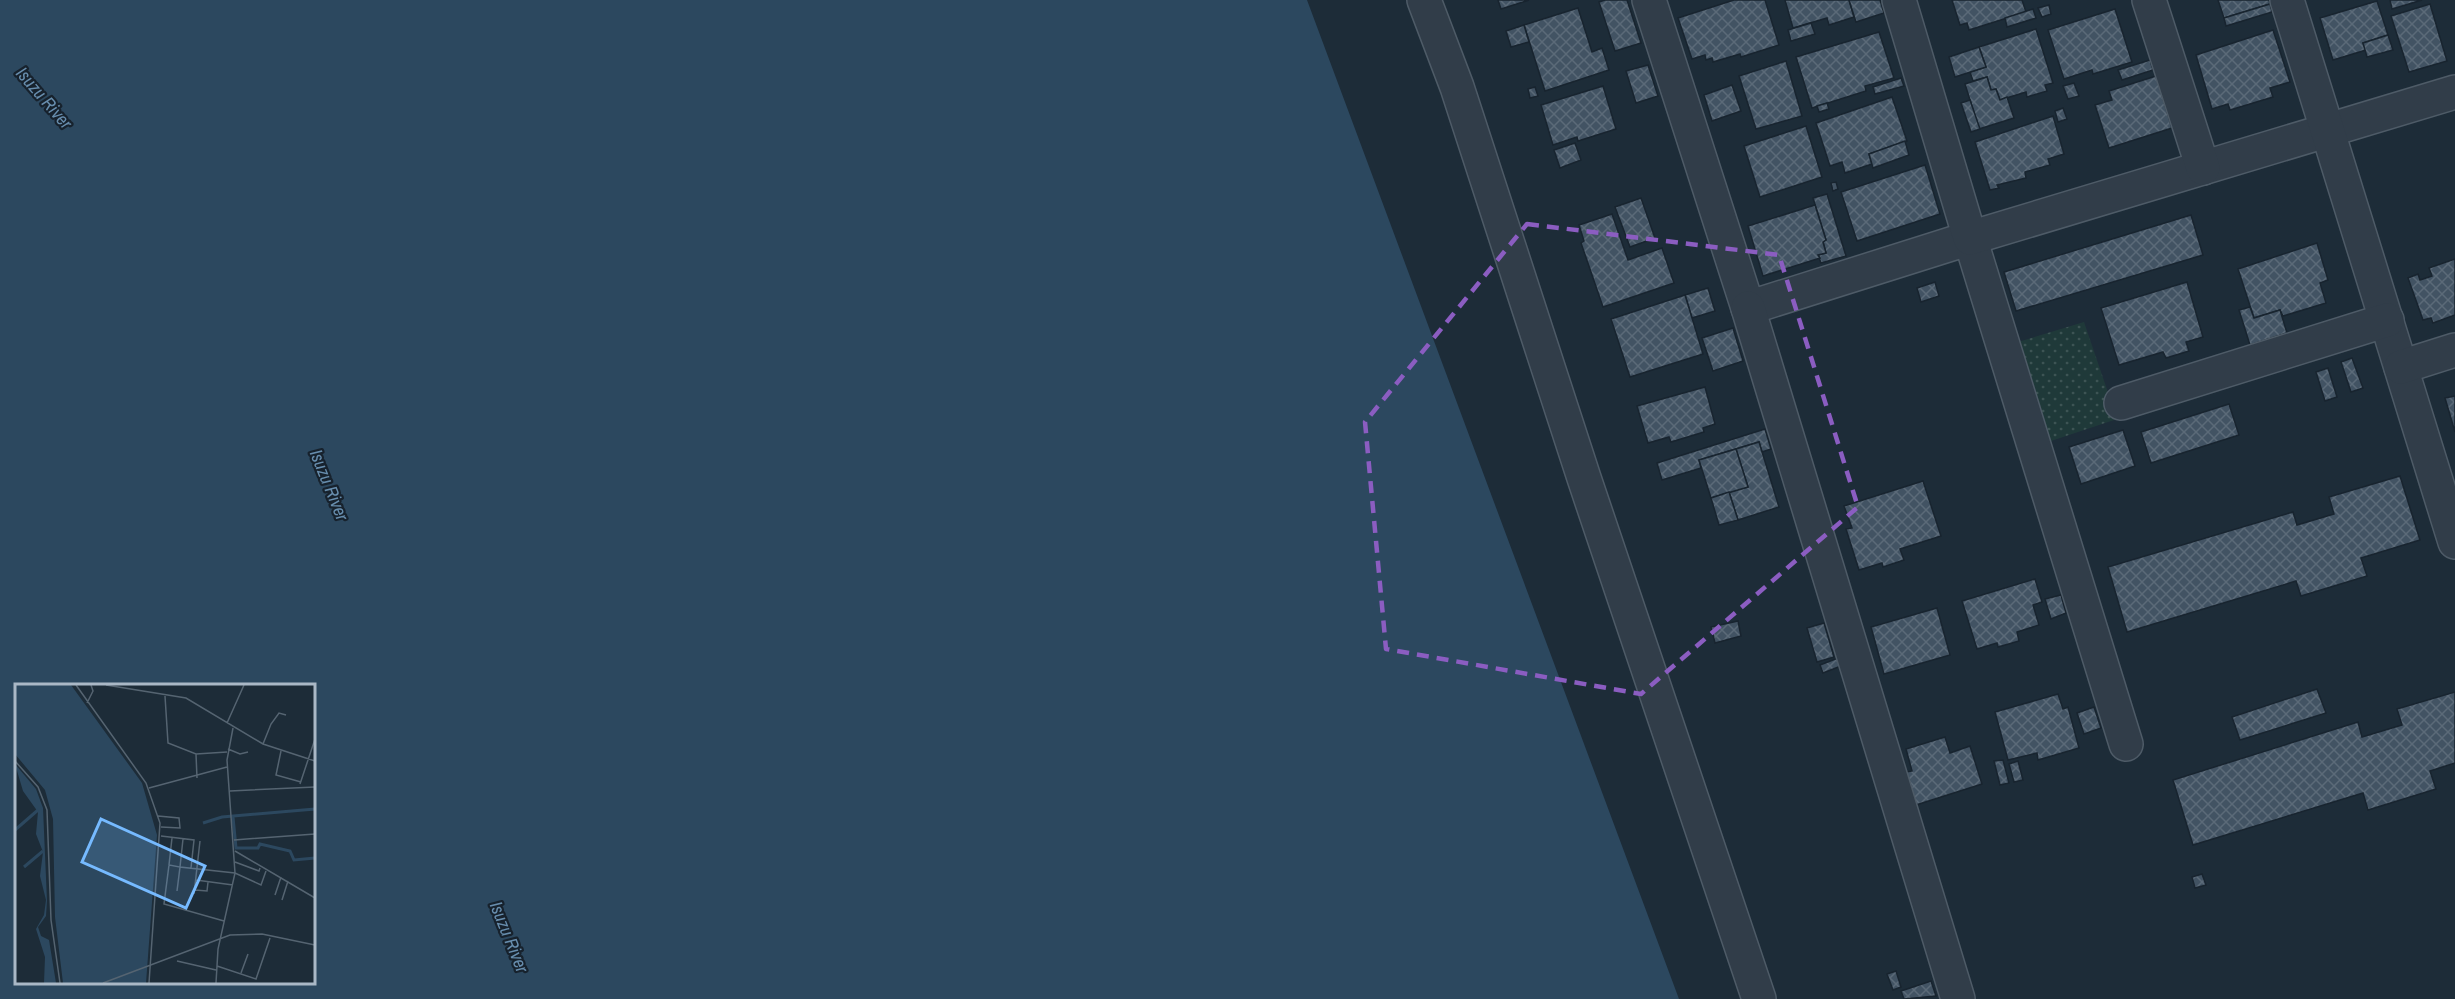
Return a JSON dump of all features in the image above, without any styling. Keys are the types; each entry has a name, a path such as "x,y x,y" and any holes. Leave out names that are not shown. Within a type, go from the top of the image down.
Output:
{"street":[{"path":"1424,0 1457,87 1584,478 1760,999"},
{"path":"1649,0 1748,309 1958,999"},
{"path":"1899,0 2126,744"},
{"path":"2149,0 2203,168"},
{"path":"2287,0 2455,542"},
{"path":"1748,309 1970,238 2455,92"},
{"path":"2121,403 2387,320"},
{"path":"2401,367 2455,350"}],"highlighted area":[{"path":"1527,224 1779,255 1858,507 1641,694 1386,649 1365,422"}],"green space":[{"path":"2084,322 2117,419 2048,442 2018,342"}],"water":[{"name":"Isuzu River","path":"0,0 1307,0 1679,999 0,999"}],"building":[{"path":"1498,0 1529,0 1501,9"},
{"path":"1627,0 1641,43 1615,51 1599,2"},
{"path":"1734,0 1765,0 1779,45 1741,57 1740,54 1713,62 1712,58 1706,60 1705,55 1692,59 1678,18"},
{"path":"1785,0 1849,0 1854,17 1829,25 1827,18 1793,28"},
{"path":"1849,0 1880,0 1884,13 1856,22"},
{"path":"1952,0 2022,0 2026,12 1969,30 1967,23 1960,25"},
{"path":"2218,0 2269,0 2270,4 2224,18"},
{"path":"2390,0 2422,0 2392,9"},
{"path":"2377,1 2388,35 2363,43 2366,50 2333,60 2320,18"},
{"path":"2270,4 2272,12 2226,26 2224,18"},
{"path":"2430,4 2447,61 2409,72 2391,16"},
{"path":"2049,5 2051,14 2042,17 2038,8"},
{"path":"1578,8 1592,52 1602,48 1609,70 1545,91 1524,25"},
{"path":"2033,9 2036,18 2007,27 2005,18"},
{"path":"2115,9 2132,62 2093,74 2092,70 2064,79 2048,30"},
{"path":"1811,23 1815,34 1791,41 1788,30"},
{"path":"1524,25 1529,42 1511,47 1506,31"},
{"path":"2036,29 2053,83 2045,85 2047,91 2027,97 2026,92 2000,100 1996,89 1991,90 1987,77 1973,81 1970,72 1986,67 1979,47"},
{"path":"2273,30 2290,82 2270,88 2273,97 2230,110 2228,104 2212,109 2196,55"},
{"path":"1879,32 1894,78 1865,86 1866,91 1812,108 1796,57"},
{"path":"2388,35 2393,50 2367,57 2363,43"},
{"path":"1979,47 1986,67 1955,77 1949,57"},
{"path":"2150,60 2153,70 2122,80 2118,70"},
{"path":"1786,61 1802,116 1756,129 1739,76"},
{"path":"1648,65 1658,96 1636,103 1626,71"},
{"path":"2156,76 2172,128 2109,148 2095,105 2112,100 2109,91"},
{"path":"1987,77 1991,90 1996,89 2000,100 2007,97 2014,118 1979,129 1965,84"},
{"path":"1901,78 1904,86 1875,94 1873,87"},
{"path":"2074,83 2079,96 2068,99 2063,86"},
{"path":"1732,85 1741,111 1712,121 1704,95"},
{"path":"1603,86 1616,129 1578,141 1577,137 1553,145 1541,105"},
{"path":"1535,87 1538,96 1530,98 1528,89"},
{"path":"1892,97 1907,141 1869,154 1872,164 1845,173 1842,162 1830,166 1816,123"},
{"path":"1970,100 1980,129 1971,132 1961,103"},
{"path":"1827,103 1829,109 1819,112 1817,106"},
{"path":"2063,108 2067,119 2058,122 2055,111"},
{"path":"2053,116 2064,154 2048,159 2050,165 2025,172 2026,178 1997,185 1999,188 1990,190 1975,142"},
{"path":"1806,126 1822,177 1760,197 1744,146"},
{"path":"1905,141 1909,155 1873,168 1869,154"},
{"path":"1575,143 1581,160 1560,168 1554,150"},
{"path":"1925,165 1940,214 1857,241 1841,192"},
{"path":"1836,182 1838,189 1833,191 1831,183"},
{"path":"1827,194 1846,256 1821,263 1818,255 1826,253 1823,242 1826,240 1813,198"},
{"path":"1641,198 1655,238 1630,247 1615,207"},
{"path":"1815,205 1826,240 1823,242 1826,253 1818,255 1820,258 1763,276 1748,226"},
{"path":"1612,214 1628,260 1662,248 1674,283 1603,307 1581,243 1584,241 1579,225"},
{"path":"2191,215 2203,255 2016,311 2004,272"},
{"path":"2317,243 2328,280 2320,283 2326,303 2283,316 2280,310 2254,318 2238,269"},
{"path":"2455,259 2455,315 2433,323 2431,318 2423,320 2408,278 2418,274 2420,280 2432,276 2429,268"},
{"path":"1935,282 1939,296 1921,302 1917,288"},
{"path":"2187,282 2203,337 2186,342 2189,351 2166,358 2163,352 2119,365 2101,308"},
{"path":"1708,288 1715,311 1692,318 1685,295"},
{"path":"1685,295 1703,354 1630,377 1611,319"},
{"path":"2250,307 2254,318 2280,310 2287,333 2250,345 2239,310"},
{"path":"1733,328 1743,361 1713,371 1702,338"},
{"path":"2352,358 2363,388 2351,392 2341,362"},
{"path":"2328,368 2337,397 2325,401 2316,372"},
{"path":"1705,387 1715,424 1703,428 1704,432 1671,442 1669,437 1648,443 1637,406"},
{"path":"2455,396 2455,432 2445,398"},
{"path":"2229,404 2239,435 2151,463 2141,432"},
{"path":"1765,429 1771,449 1762,452 1759,442 1699,460 1701,468 1662,480 1657,463"},
{"path":"2123,430 2135,466 2081,484 2069,447"},
{"path":"1759,442 1779,507 1738,520 1729,492 1748,487 1736,449"},
{"path":"1736,449 1748,487 1711,498 1699,460"},
{"path":"2400,476 2420,540 2361,558 2367,576 2301,596 2296,581 2127,632 2108,567 2293,512 2297,525 2334,514 2329,497"},
{"path":"1923,481 1941,536 1900,549 1904,560 1883,567 1882,563 1859,570 1846,529 1852,528 1844,506"},
{"path":"1729,492 1738,520 1719,525 1711,498"},
{"path":"2035,579 2042,602 2033,605 2039,625 2017,632 2019,641 1998,647 1997,643 1977,649 1962,601"},
{"path":"2061,595 2066,613 2051,619 2045,599"},
{"path":"1937,608 1950,655 1884,674 1871,627"},
{"path":"1738,621 1741,636 1715,643 1711,627"},
{"path":"1824,623 1834,657 1817,662 1807,628"},
{"path":"1838,658 1841,666 1823,673 1820,665"},
{"path":"2317,689 2326,713 2240,740 2232,717"},
{"path":"2455,692 2455,763 2430,771 2436,789 2368,810 2363,793 2193,845 2173,780 2358,722 2362,737 2402,725 2397,709"},
{"path":"2058,694 2063,709 2068,707 2079,748 2038,760 2037,753 2008,760 1995,712"},
{"path":"2094,707 2101,728 2084,734 2077,713"},
{"path":"1945,737 1950,753 1970,746 1982,784 1916,805 1906,772 1912,771 1906,749"},
{"path":"2003,760 2009,783 2000,785 1994,761"},
{"path":"2018,761 2023,780 2014,782 2009,764"},
{"path":"2202,874 2206,885 2195,888 2192,877"},
{"path":"1896,971 1901,987 1893,990 1887,974"},
{"path":"1931,981 1936,996 1904,999 1901,991"}]}
